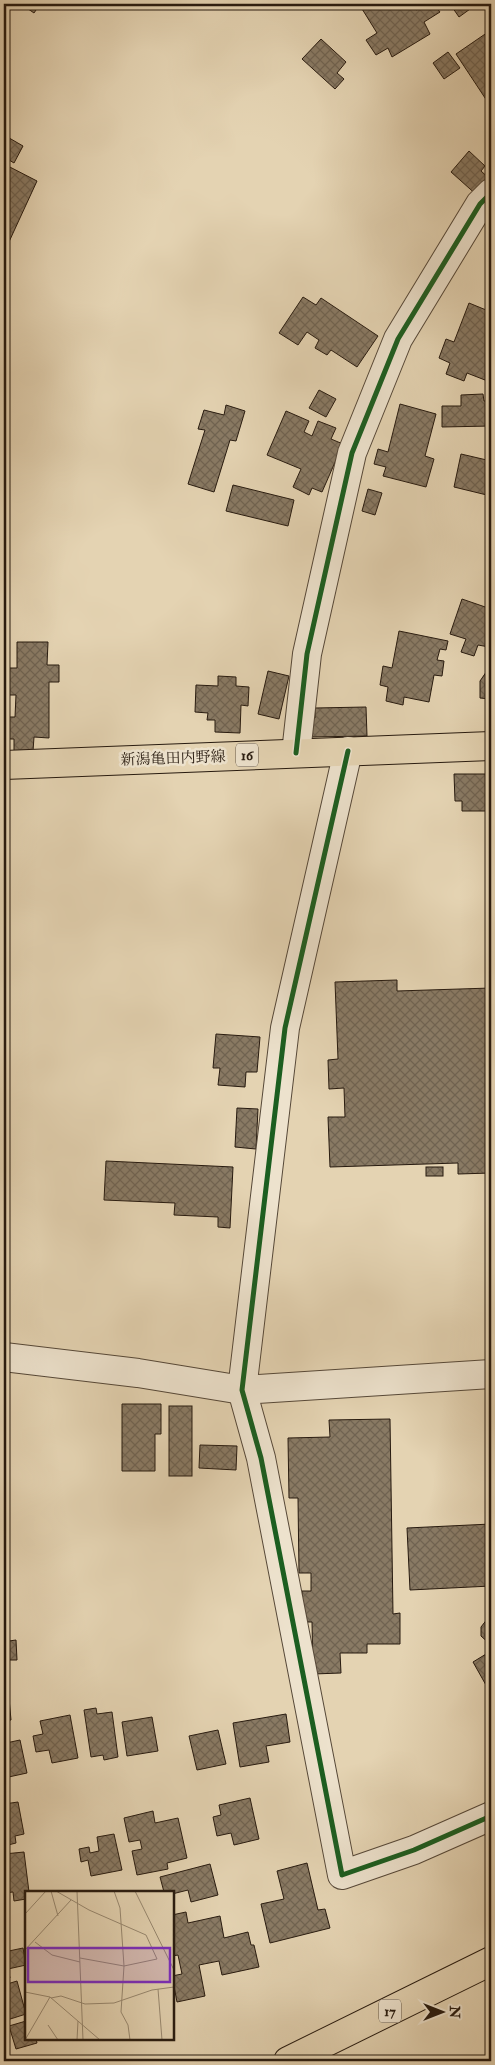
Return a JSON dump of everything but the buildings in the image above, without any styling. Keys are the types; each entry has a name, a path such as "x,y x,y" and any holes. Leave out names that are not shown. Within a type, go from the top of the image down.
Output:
{"main road":[{"name":"新潟亀田内野線","path":"4,765 491,746"},
{"name":"17","path":"288,2061 491,1961"}],"street":[{"path":"296,753 307,654 352,453 398,339 480,204 491,193"},
{"path":"348,751 285,1028 242,1390 261,1458 342,1875 414,1850 491,1816"},
{"path":"4,1357 138,1373 242,1390 491,1374"}],"cycle path":[{"path":"296,753 307,654 352,453 398,339 480,204 491,193"},
{"path":"348,751 285,1028 242,1390 261,1458 342,1875 414,1850 491,1816"}]}
